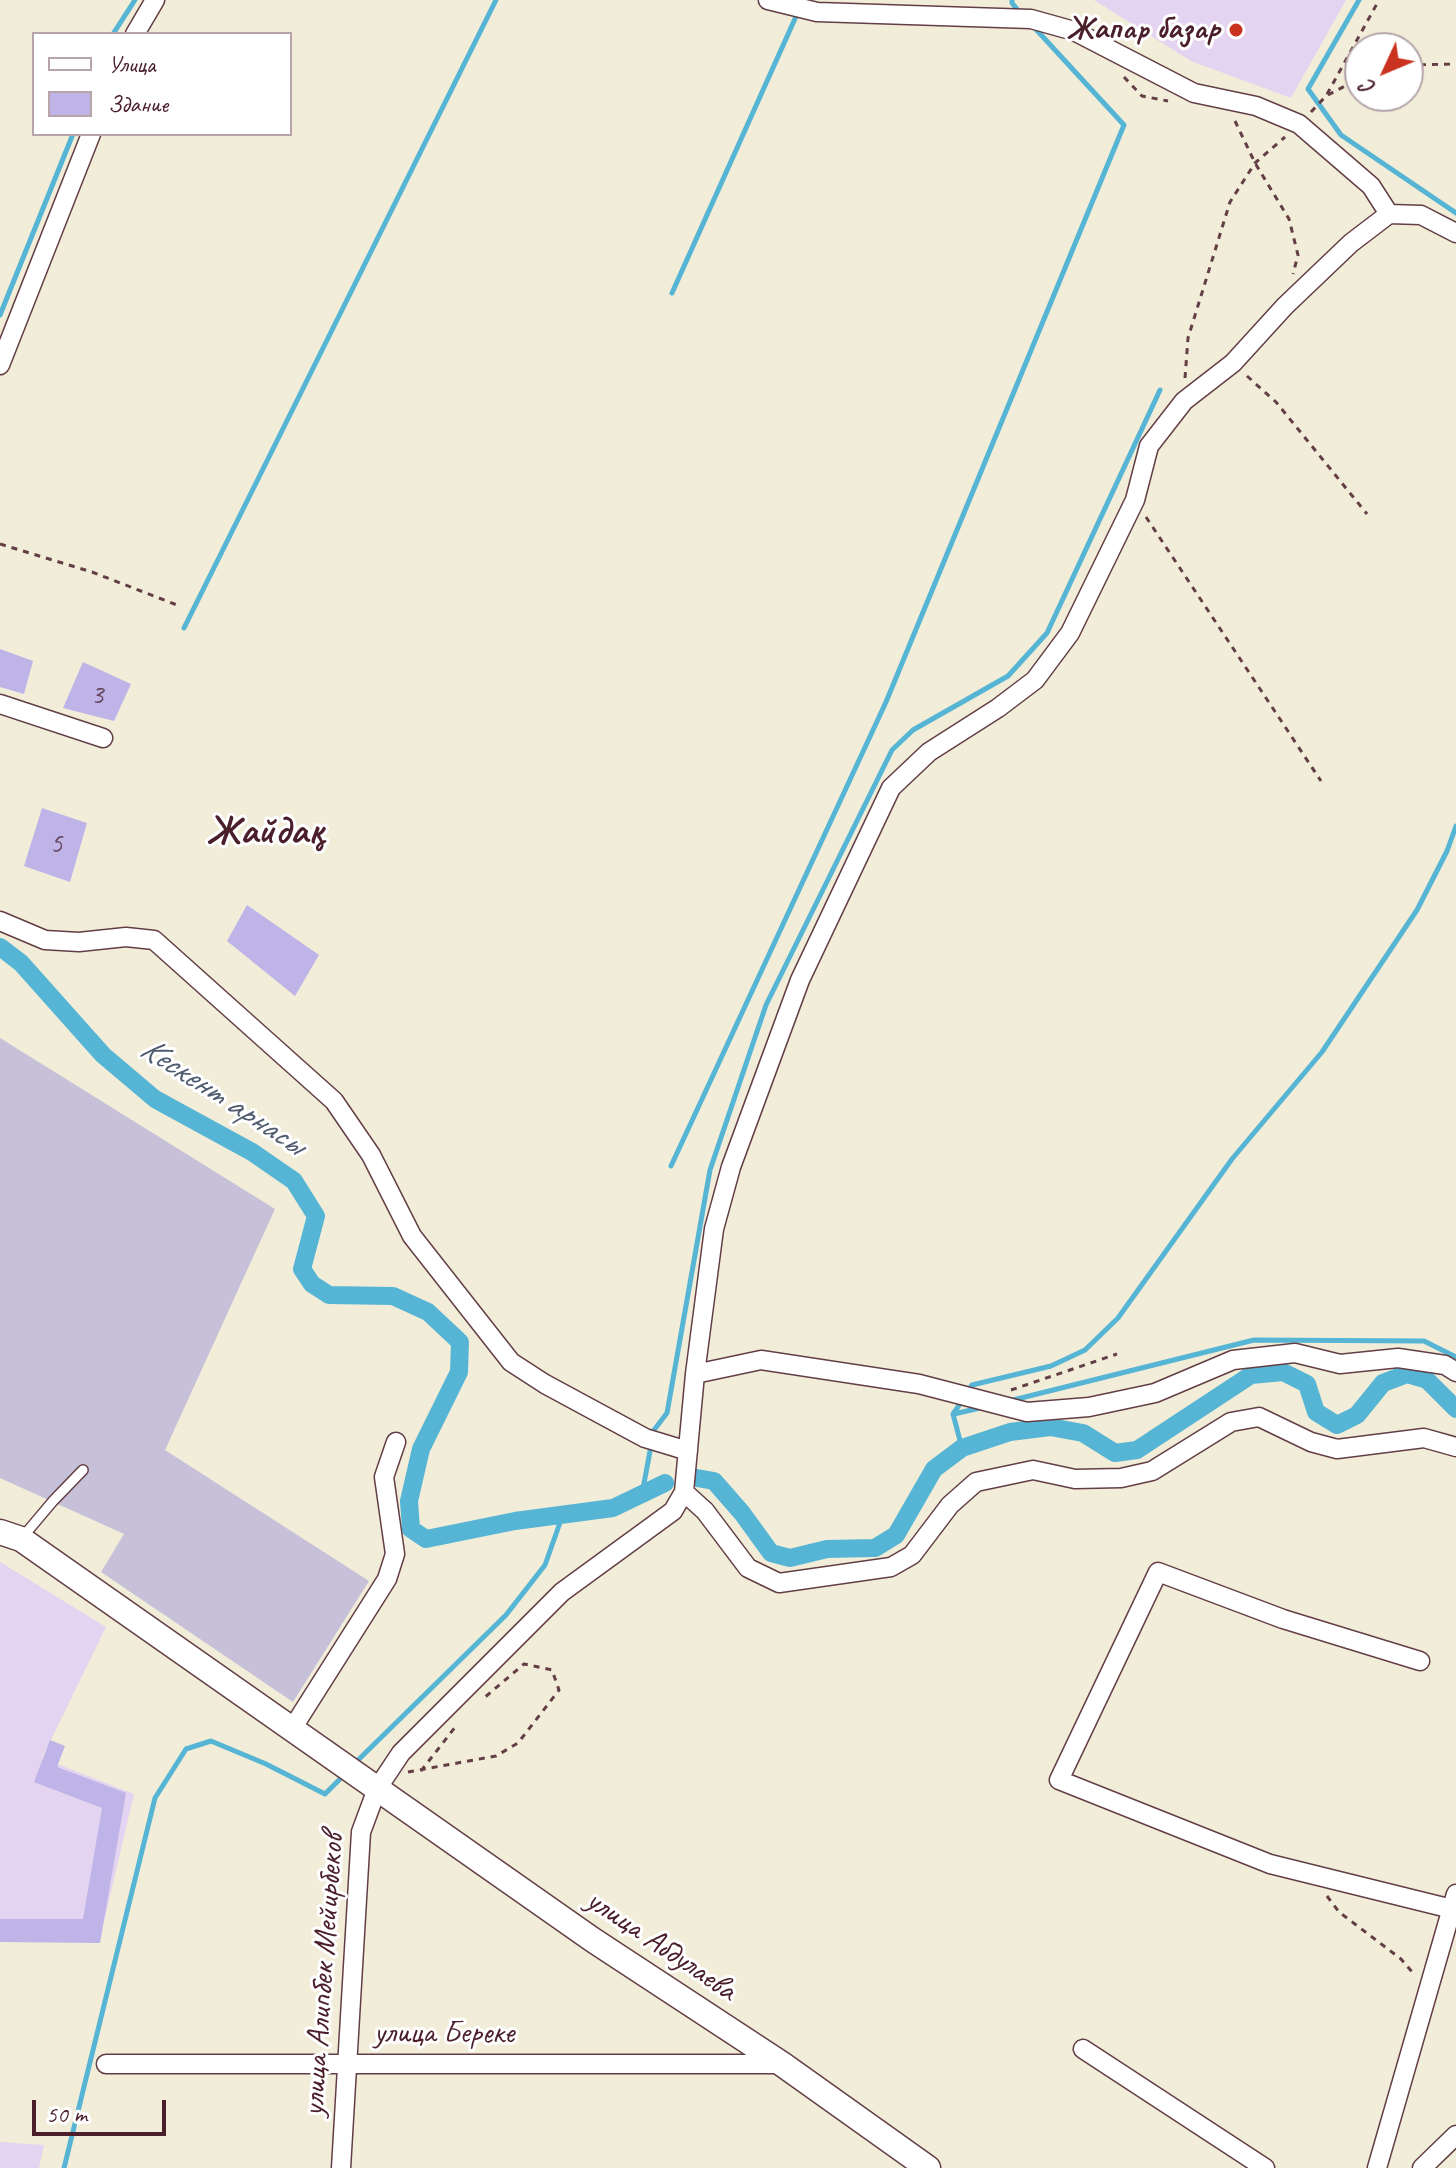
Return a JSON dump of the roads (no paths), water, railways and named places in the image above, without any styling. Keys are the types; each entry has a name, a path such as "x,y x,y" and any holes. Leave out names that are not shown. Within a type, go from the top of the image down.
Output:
{"main road":[{"name":"улица Абдулаева","path":"10,1536 338,1761 375,1779 593,1940 782,2064 928,2168"}],"street":[{"path":"136,32 155,0"},
{"path":"768,0 817,12 1031,19 1074,31 1194,93 1256,106 1299,124 1371,186 1389,214"},
{"path":"0,365 90,136"},
{"path":"1456,233 1421,215 1389,214 1351,243 1285,306 1233,363 1184,401 1149,446 1135,500 1070,633 1035,680 929,752 891,788 800,980 731,1167 714,1229 695,1374 684,1492 705,1511 748,1568 779,1583 891,1567 912,1555 950,1505 976,1482 1033,1470 1075,1479 1121,1478 1152,1471 1231,1422 1259,1417 1311,1442 1337,1449 1424,1438 1456,1447"},
{"path":"0,704 103,738"},
{"path":"0,921 45,940 79,942 126,937 154,940 334,1101 371,1155 412,1236 511,1362 545,1384 652,1440 688,1451"},
{"path":"695,1374 761,1360 919,1384 1027,1412 1089,1407 1155,1393 1233,1360 1295,1353 1340,1364 1398,1358 1445,1365 1456,1372"},
{"path":"292,1729 387,1579 395,1554 384,1477 396,1442"},
{"name":"улица Алипбек Мейирбеков","path":"341,2168 361,1832 375,1779 562,1592 673,1511 684,1492"},
{"path":"1377,2168 1454,1902 1270,1864 1059,1780 1158,1572 1283,1619 1420,1661"},
{"path":"1083,2049 1265,2168"},
{"name":"улица Береке","path":"106,2064 782,2064"},
{"path":"1422,2168 1456,2135"}],"lane":[{"path":"10,1536 83,1470"}],"waterway":[{"path":"114,32 135,0"},
{"path":"184,628 496,0"},
{"path":"1012,0 1022,15"},
{"path":"1359,0 1308,89 1341,135 1456,213"},
{"path":"672,293 798,12"},
{"path":"671,1166 886,702 1124,125 1032,25"},
{"path":"0,315 72,136"},
{"path":"642,1494 654,1430 667,1413 710,1170 766,1005 892,750 913,730 1008,676 1047,633 1160,390"},
{"path":"967,1392 972,1385 1051,1366 1085,1350 1118,1318 1232,1159 1322,1052 1417,910 1456,826"},
{"name":"Кескент арнасы","path":"0,947 21,963 103,1055 155,1099 252,1152 294,1181 316,1216 302,1269 312,1284 329,1295 393,1296 428,1312 460,1342 459,1372 421,1449 409,1501 411,1529 426,1539 515,1521 613,1508 665,1483"},
{"path":"1009,1401 1254,1340 1424,1341 1456,1357"},
{"name":"Кескент арнасы","path":"697,1478 714,1481 771,1553 790,1558 827,1549 875,1548 896,1535 934,1469 962,1448 1010,1432 1050,1427 1083,1433 1115,1453 1137,1450 1251,1375 1283,1372 1307,1384 1316,1412 1337,1425 1357,1415 1383,1383 1407,1374 1427,1380 1456,1409"},
{"path":"962,1401 953,1414 962,1448"},
{"path":"954,1414 980,1408"},
{"path":"354,1764 506,1615 545,1565 562,1517"},
{"path":"64,2168 155,1798 186,1749 211,1741 325,1794 345,1774"}],"place":[{"name":"Жапар базар","path":"1236,30"}],"district":[{"name":"Жайдақ","path":"266,833"}]}
